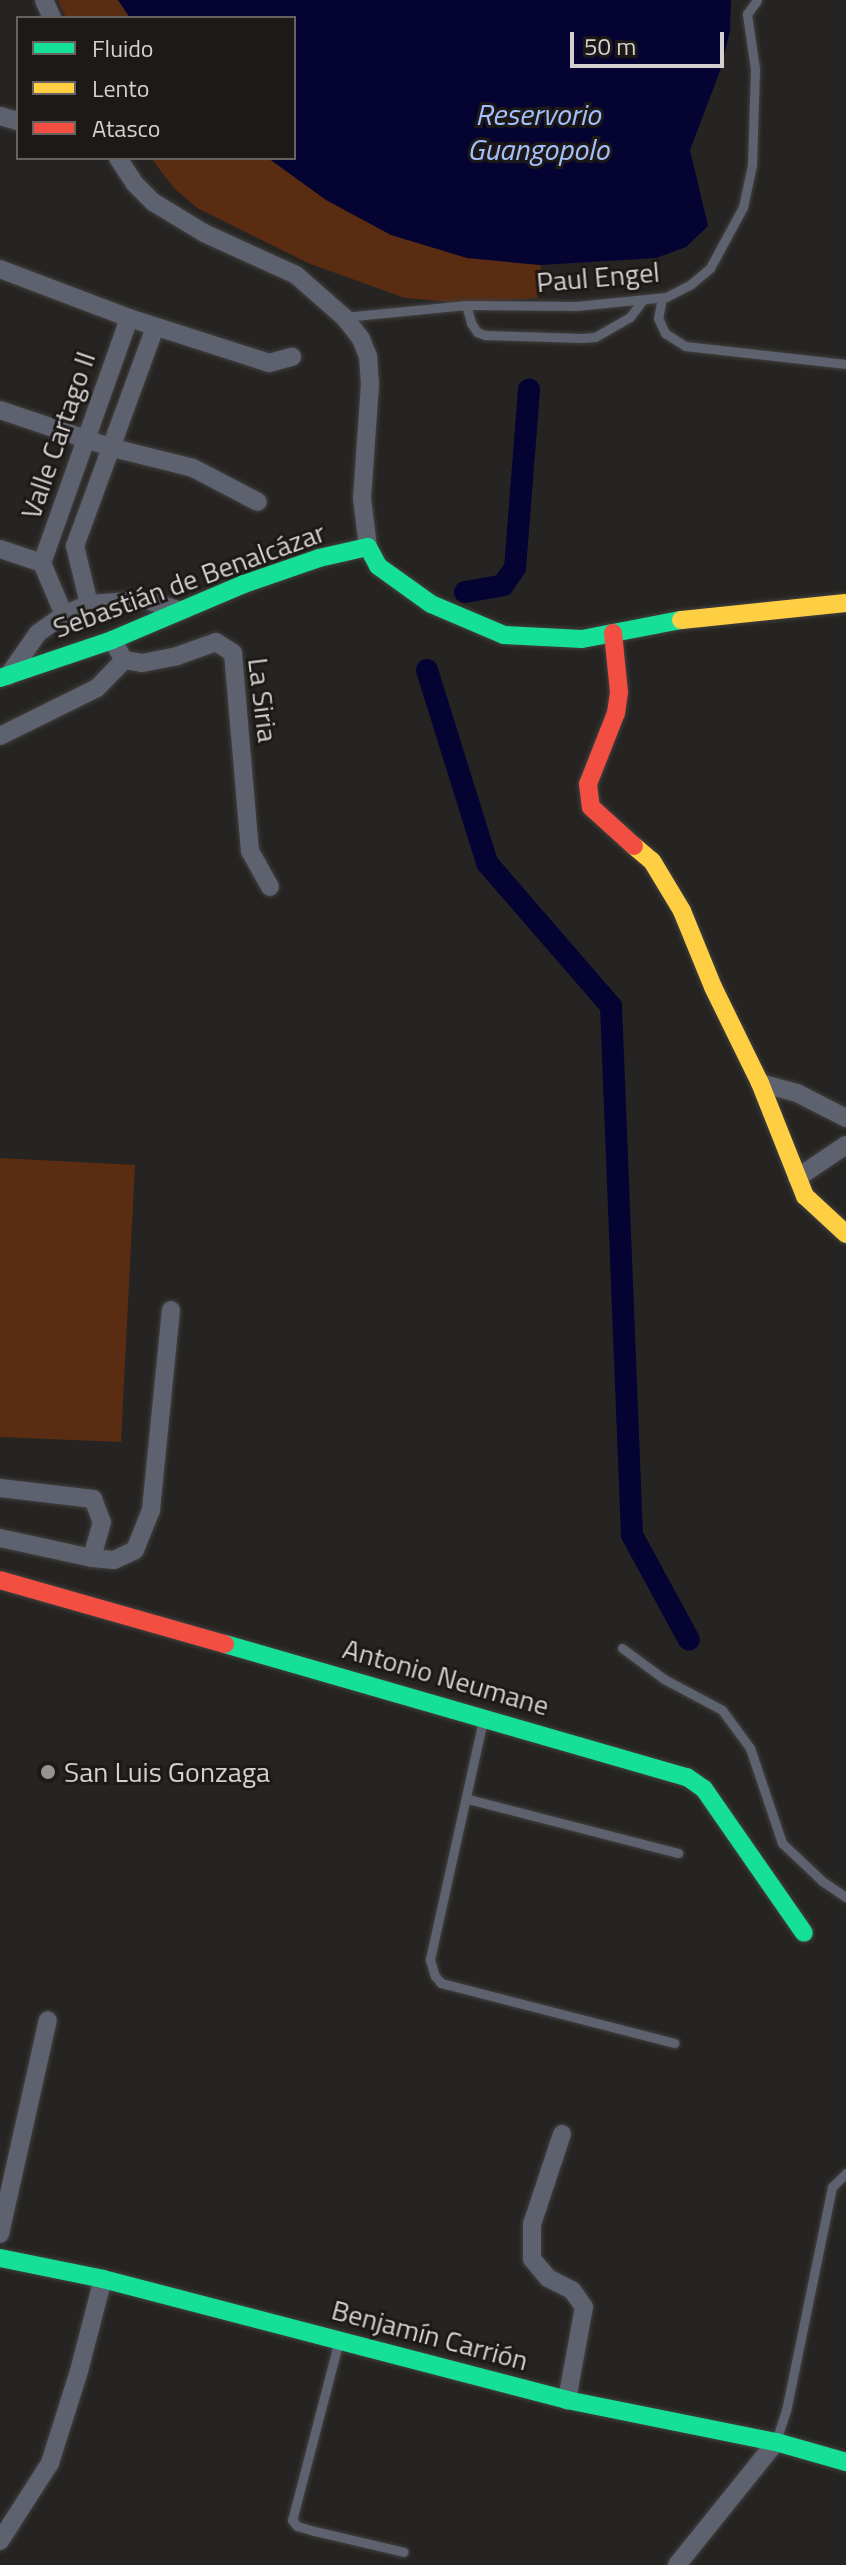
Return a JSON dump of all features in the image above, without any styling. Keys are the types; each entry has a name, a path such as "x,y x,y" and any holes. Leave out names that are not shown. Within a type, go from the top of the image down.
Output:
{"street":[{"path":"119,160 134,183 153,202 204,233 296,275 344,317 368,356 370,384 362,498 368,547"},
{"path":"0,269 129,318 269,363 292,357"},
{"name":"Valle Cartago II","path":"64,615 42,563 129,318"},
{"name":"Valle Cartago II","path":"89,604 75,546 155,327"},
{"path":"0,410 113,448 193,468 258,502"},
{"name":"Sebastián de Benalcázar","path":"4,677 112,640 319,558 368,547 378,566 431,604 504,635 582,639 702,617 846,603"},
{"path":"0,549 42,563"},
{"path":"4,677 28,643 64,615 89,604 146,600 181,611"},
{"path":"613,633 619,692 616,713 588,784 587,795 591,807 652,861 682,911 713,987 760,1083 805,1196 846,1234"},
{"path":"0,736 97,688 124,660 112,640"},
{"name":"La Siria","path":"124,660 156,661 216,642 233,653 250,851 270,887"},
{"path":"760,1083 797,1093 846,1118"},
{"path":"797,1178 846,1145"},
{"path":"0,1538 114,1560 135,1550 145,1532 151,1510 171,1310"},
{"path":"0,1488 93,1499 102,1522 92,1558"},
{"name":"Antonio Neumane","path":"0,1580 687,1777 704,1789 804,1933"},
{"path":"0,2234 48,2020"},
{"path":"562,2134 532,2224 532,2259 548,2278 572,2290 584,2307 567,2400"},
{"name":"Benjamín Carrión","path":"0,2258 103,2279 567,2400 776,2442 846,2462"},
{"path":"0,2541 50,2463 79,2371 103,2279"},
{"path":"677,2565 776,2442"}],"lane":[{"name":"Paul Engel","path":"344,317 466,305 576,306 643,300 662,298 691,284 710,268 743,207 752,165 755,69 747,14 757,0"},
{"path":"662,298 658,318 665,333 685,346 846,364"},
{"path":"466,305 471,323 485,335 582,338 595,337 630,317 643,300"},
{"path":"622,1648 664,1679 722,1710 750,1748 782,1843 822,1881 846,1897"},
{"path":"484,1717 430,1960 435,1976 441,1983 674,2043"},
{"path":"468,1799 678,1853"},
{"path":"776,2442 786,2411 832,2187 846,2173"},
{"path":"339,2340 292,2520 297,2526 314,2531 404,2552"}],"shaded area":[{"path":"58,0 118,0 130,16 65,16"},
{"path":"153,160 275,160 467,258 541,265 538,298 463,303 405,298 308,263 197,208 173,187"},
{"path":"0,1158 135,1165 121,1442 0,1437"}],"water":[{"name":"Reservorio Guangopolo","path":"118,0 731,0 730,31 720,71 690,150 708,226 686,247 656,258 541,265 467,258 391,235 326,200 271,160 296,160 296,16 129,16"}],"waterway":[{"path":"465,592 503,585 515,568 529,390"},
{"path":"427,670 487,863 611,1006 632,1535 689,1640"}],"traffic: fast":[{"path":"0,678 112,640 244,584 319,558 368,547 378,566 431,604 504,635 582,639 681,620"},
{"path":"225,1644 687,1777 704,1789 804,1933"},
{"path":"0,2258 103,2279 567,2400 776,2442 846,2462"}],"traffic: slow":[{"path":"681,620 846,603"},
{"path":"634,846 652,861 682,911 713,987 760,1083 805,1196 846,1234"}],"traffic: jam":[{"path":"613,633 619,692 616,713 588,784 591,807 634,846"},
{"path":"0,1580 225,1644"}],"place":[{"name":"San Luis Gonzaga","path":"48,1772"}]}
